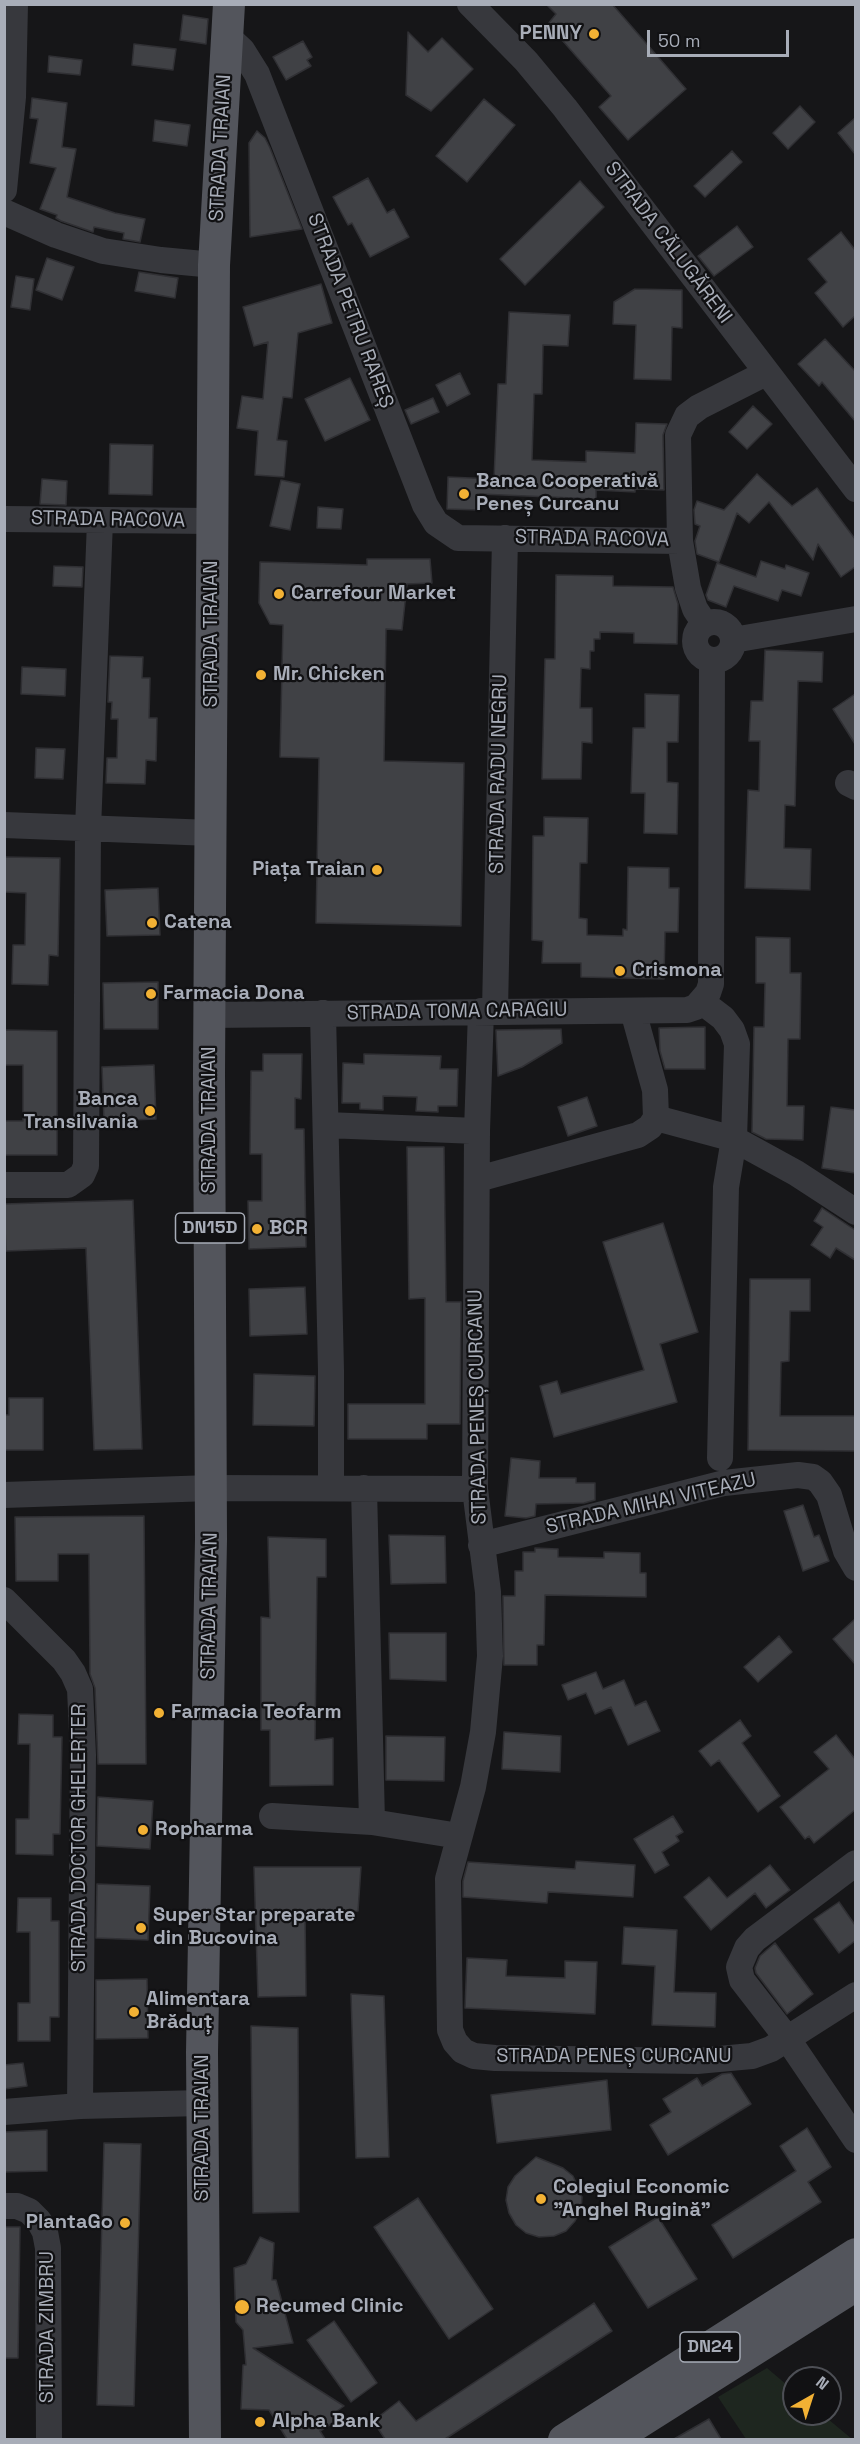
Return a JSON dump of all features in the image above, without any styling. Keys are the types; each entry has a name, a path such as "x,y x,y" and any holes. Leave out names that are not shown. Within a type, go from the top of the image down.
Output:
{"main road":[{"name":"STRADA TRAIAN","path":"205,2439 202,2103 211,1488 210,1015 214,265 231,16"},
{"name":"DN24","path":"564,2439 855,2254"},
{"name":"DN24","path":"611,2439 855,2285"}],"street":[{"path":"4,190 13,97 16,46 15,4"},
{"name":"STRADA CĂLUGĂRENI","path":"470,4 526,61 565,108 855,489"},
{"name":"STRADA PETRU RAREȘ","path":"231,16 242,50 257,74 425,505 436,523 458,538 505,538"},
{"path":"4,212 56,235 104,251 214,265"},
{"name":"STRADA RACOVA","path":"705,624 695,609 688,588 680,541 678,435 682,424 699,407 766,373"},
{"name":"STRADA RACOVA","path":"4,519 212,521"},
{"path":"4,1185 68,1185 82,1175 86,1166 88,829 100,521"},
{"name":"STRADA RACOVA","path":"505,538 680,541"},
{"name":"STRADA RADU NEGRU","path":"488,1011 505,538"},
{"path":"733,640 855,620"},
{"path":"711,622 723,624 729,628 733,640 725,657 712,660 701,655 695,645 697,633 705,624 711,622"},
{"path":"712,660 711,984 702,1002 723,1018 732,1030 737,1044 734,1139 726,1187 720,1458"},
{"path":"4,825 211,833"},
{"name":"STRADA TOMA CARAGIU","path":"210,1015 687,1010 702,1002"},
{"name":"STRADA PENEȘ CURCANU","path":"488,1011 477,1131 476,1489 488,1592 490,1656 483,1732 472,1787 448,1880 450,2030 455,2042 463,2051 474,2056 697,2061 752,2056 771,2049 855,1995"},
{"path":"478,1179 638,1135 650,1127 656,1118 655,1090 633,1011"},
{"path":"323,1013 331,1371 331,1488"},
{"path":"656,1118 734,1139 796,1173 855,1212"},
{"path":"326,1125 477,1131"},
{"name":"STRADA MIHAI VITEAZU","path":"481,1545 724,1483 798,1475 813,1477 820,1482 829,1495 846,1551 855,1568"},
{"path":"4,1495 211,1488 476,1489"},
{"path":"364,1488 372,1822"},
{"name":"STRADA DOCTOR GHELERTER","path":"4,1600 64,1660 80,1689 83,1755 80,2106"},
{"path":"272,1816 372,1822 459,1836"},
{"path":"855,1863 755,1939 738,1967 742,1980 787,2038 855,2140"},
{"path":"4,2112 80,2106 202,2103"},
{"name":"STRADA ZIMBRU","path":"4,2206 17,2206 29,2211 39,2221 45,2232 48,2248 49,2439"}],"shaded area":[{"path":"767,2368 782,2381 782,2426 836,2426 852,2439 746,2439 718,2397"}],"building":[{"path":"546,4 612,4 686,89 628,140 599,107 611,96 548,24 556,14"},
{"path":"183,15 208,19 206,44 180,40"},
{"path":"408,32 428,52 442,38 473,69 431,111 406,95"},
{"path":"303,41 312,57 307,60 311,66 286,80 273,57"},
{"path":"134,44 176,49 173,70 132,65"},
{"path":"49,56 82,60 80,75 48,72"},
{"path":"32,98 67,103 62,147 76,149 67,197 115,213 145,219 140,242 123,239 124,233 94,227 93,232 61,221 56,218 57,215 40,209 56,168 30,163 38,119 30,118"},
{"path":"484,99 515,125 467,182 436,156"},
{"path":"800,106 815,122 788,149 773,133"},
{"path":"855,118 855,154 838,133"},
{"path":"155,120 190,125 187,146 153,141"},
{"path":"257,131 265,138 270,148 302,229 250,237 249,143"},
{"path":"732,151 742,162 705,197 694,186"},
{"path":"368,178 387,213 394,209 409,237 370,257 352,223 348,225 333,197"},
{"path":"580,181 604,207 525,285 500,259"},
{"path":"737,226 753,247 714,276 698,256"},
{"path":"841,232 855,250 855,316 843,327 815,293 827,282 808,259"},
{"path":"47,258 74,267 62,300 36,290"},
{"path":"139,272 178,278 175,298 135,291"},
{"path":"16,276 34,279 30,310 11,307"},
{"path":"321,284 332,323 298,333 292,398 283,397 277,440 287,441 284,477 255,475 258,431 237,428 242,396 263,399 268,342 254,346 243,307"},
{"path":"635,289 682,290 682,328 672,327 671,380 634,379 636,325 613,324 614,302"},
{"path":"509,312 570,315 568,346 543,345 542,394 534,394 532,460 586,462 586,451 635,453 636,423 667,424 663,435 664,490 635,489 635,492 596,490 596,499 480,494 479,510 447,509 448,477 494,479 498,384 506,384"},
{"path":"825,339 855,371 855,421 822,382 819,386 798,364"},
{"path":"460,373 470,394 447,406 436,385"},
{"path":"350,378 370,420 325,441 305,399"},
{"path":"433,398 439,412 411,424 405,410"},
{"path":"753,406 772,424 747,449 729,432"},
{"path":"110,444 153,445 152,495 109,494"},
{"path":"757,474 792,506 817,488 855,539 855,567 841,577 818,544 813,560 769,502 749,523 737,513 719,562 697,554 695,541 700,526 695,524 694,510 697,501 724,510"},
{"path":"42,479 67,481 66,505 40,504"},
{"path":"281,480 300,484 290,530 270,526"},
{"path":"318,507 343,509 341,529 317,528"},
{"path":"367,559 430,559 432,583 407,584 402,630 386,629 384,761 464,763 461,926 316,923 319,758 280,757 283,625 270,624 259,603 260,562 367,565"},
{"path":"761,561 785,569 786,565 809,573 801,596 782,590 778,601 734,586 726,607 708,600 706,595 717,563 756,577"},
{"path":"54,566 83,567 82,587 53,586"},
{"path":"556,575 613,576 613,586 673,587 678,604 677,644 634,643 634,633 600,632 600,639 594,639 594,651 590,651 590,669 581,668 580,708 592,708 592,743 582,742 581,779 542,779 545,659 555,659"},
{"path":"765,650 823,652 822,682 798,681 795,806 785,805 784,848 811,849 810,890 745,888 748,790 759,791 760,741 749,741 751,701 763,701"},
{"path":"110,656 143,657 142,678 150,678 149,718 157,718 156,761 146,760 145,784 106,783 107,758 117,758 118,719 111,719 112,702 108,702"},
{"path":"22,667 66,669 65,696 21,694"},
{"path":"645,694 679,695 678,742 667,742 667,782 678,783 677,834 644,833 645,793 631,793 633,728 645,728"},
{"path":"855,694 855,744 833,709"},
{"path":"36,748 65,749 63,779 35,778"},
{"path":"544,817 588,818 587,863 580,863 579,918 587,919 587,935 623,936 623,929 627,930 628,867 669,868 669,888 679,888 678,932 665,932 664,979 581,977 581,963 542,963 543,941 532,940 533,836 544,836"},
{"path":"4,857 60,858 58,956 49,955 48,985 12,984 13,945 25,945 26,893 4,892"},
{"path":"158,888 160,935 107,936 105,890"},
{"path":"756,937 790,938 790,973 801,973 800,1039 788,1039 787,1106 804,1106 803,1140 766,1139 752,1132 754,1027 764,1027 765,983 756,983"},
{"path":"158,982 158,1029 104,1029 103,983"},
{"path":"705,1027 705,1069 665,1069 660,1051 659,1028"},
{"path":"561,1029 562,1043 522,1067 498,1076 496,1030"},
{"path":"5,1030 57,1031 57,1155 5,1155 5,1121 23,1121 23,1065 5,1065"},
{"path":"263,1054 302,1054 301,1099 295,1098 295,1129 304,1129 306,1247 249,1249 248,1201 262,1201 262,1154 250,1154 251,1071 263,1071"},
{"path":"364,1054 441,1056 440,1069 458,1069 457,1106 438,1106 438,1112 416,1111 417,1097 383,1096 383,1110 360,1109 360,1103 342,1103 343,1063 364,1064"},
{"path":"154,1065 156,1119 104,1121 102,1067"},
{"path":"587,1097 597,1126 568,1136 558,1107"},
{"path":"831,1107 855,1110 855,1173 822,1168"},
{"path":"407,1147 444,1147 446,1302 461,1302 460,1424 427,1424 427,1439 348,1439 348,1404 425,1404 425,1298 409,1299"},
{"path":"133,1200 142,1449 94,1450 86,1248 6,1251 4,1204"},
{"path":"822,1208 855,1230 855,1260 836,1248 830,1258 811,1245 823,1227 814,1221"},
{"path":"663,1223 698,1332 660,1344 677,1402 554,1437 540,1386 557,1381 561,1394 644,1370 603,1242"},
{"path":"750,1279 810,1279 810,1311 790,1311 789,1361 781,1362 780,1416 855,1416 855,1451 748,1450"},
{"path":"305,1287 307,1334 250,1336 249,1289"},
{"path":"254,1374 315,1376 314,1426 253,1425"},
{"path":"9,1398 43,1398 43,1450 4,1450 4,1415 9,1415"},
{"path":"511,1458 540,1461 539,1478 576,1478 576,1483 595,1483 595,1500 584,1503 536,1504 535,1516 526,1518 505,1516"},
{"path":"803,1505 814,1537 819,1535 829,1561 803,1571 784,1511"},
{"path":"144,1516 146,1764 98,1764 95,1688 90,1674 89,1554 58,1554 58,1581 16,1581 15,1517"},
{"path":"389,1535 445,1536 446,1583 391,1584"},
{"path":"268,1537 326,1539 326,1577 317,1577 315,1740 333,1738 333,1785 270,1786 270,1730 261,1730 261,1617 270,1618"},
{"path":"535,1548 558,1549 558,1557 604,1558 604,1552 640,1553 640,1573 646,1573 646,1597 545,1595 544,1645 537,1645 537,1665 504,1665 503,1596 515,1596 515,1571 523,1571 523,1552 535,1552"},
{"path":"855,1619 855,1664 833,1639"},
{"path":"389,1633 446,1633 446,1681 390,1679"},
{"path":"779,1636 792,1652 758,1682 744,1667"},
{"path":"596,1672 603,1689 624,1680 635,1706 646,1701 660,1731 628,1745 611,1707 595,1714 586,1693 568,1700 562,1685"},
{"path":"19,1714 53,1715 53,1737 62,1737 60,1834 53,1834 53,1855 16,1854 16,1819 29,1819 30,1744 18,1744"},
{"path":"740,1720 751,1736 742,1743 780,1796 758,1812 719,1760 711,1766 699,1751"},
{"path":"504,1732 561,1736 560,1772 502,1769"},
{"path":"836,1735 855,1759 855,1810 814,1843 809,1836 805,1839 780,1807 829,1769 814,1752"},
{"path":"386,1736 445,1737 444,1781 386,1780"},
{"path":"98,1797 153,1801 150,1849 97,1846"},
{"path":"673,1816 683,1832 676,1836 679,1841 662,1852 669,1865 655,1873 634,1839"},
{"path":"576,1861 635,1865 633,1897 548,1892 547,1903 463,1897 463,1881 468,1862 575,1869"},
{"path":"770,1865 790,1890 766,1908 755,1893 711,1930 684,1897 709,1877 727,1898"},
{"path":"254,1867 361,1867 358,1911 305,1914 306,1996 258,1997"},
{"path":"97,1884 150,1886 148,1940 96,1938"},
{"path":"18,1898 51,1898 51,1921 59,1921 59,2017 50,2017 50,2041 18,2041 18,2003 30,2003 30,1932 17,1932"},
{"path":"839,1902 855,1925 855,1941 839,1953 814,1919"},
{"path":"624,1927 677,1930 674,1992 716,1993 715,2027 652,2025 655,1966 622,1964"},
{"path":"775,1943 813,1994 787,2014 756,1973 755,1968 760,1956"},
{"path":"467,1958 507,1960 506,1976 565,1978 565,1961 597,1962 595,2014 465,2008"},
{"path":"147,1979 148,2038 96,2039 96,1980"},
{"path":"351,1994 384,1996 389,2157 356,2158"},
{"path":"251,2026 298,2028 299,2212 253,2213"},
{"path":"23,2063 27,2086 4,2089 4,2065"},
{"path":"731,2073 751,2104 668,2155 650,2125 671,2112 663,2099 697,2078 702,2086 722,2074"},
{"path":"607,2080 611,2130 497,2143 491,2095"},
{"path":"807,2128 831,2167 808,2182 821,2202 733,2258 712,2225 796,2171 780,2146"},
{"path":"47,2130 47,2171 4,2172 4,2132"},
{"path":"104,2143 141,2144 134,2406 97,2405"},
{"path":"536,2157 563,2168 573,2176 582,2197 581,2210 575,2221 566,2231 554,2236 539,2237 526,2233 516,2225 509,2213 506,2200 508,2187 515,2176"},
{"path":"418,2198 493,2309 449,2339 374,2227"},
{"path":"658,2217 697,2279 648,2308 609,2247"},
{"path":"4,2227 20,2227 18,2358 4,2358"},
{"path":"260,2237 274,2243 272,2280 276,2280 293,2343 253,2348 344,2406 333,2414 336,2421 320,2431 325,2439 287,2439 269,2410 241,2409 243,2365 246,2365 243,2330 236,2322 234,2268 246,2264"},
{"path":"594,2303 612,2331 445,2439 385,2439 373,2421 399,2401 416,2421"},
{"path":"334,2321 377,2383 351,2402 307,2340"},
{"path":"709,2419 721,2439 674,2439"}],"place":[{"name":"PENNY","path":"594,34"},
{"name":"Banca Cooperativă Peneș Curcanu","path":"464,494"},
{"name":"Carrefour Market","path":"279,594"},
{"name":"Mr. Chicken","path":"261,675"},
{"name":"Piața Traian","path":"377,870"},
{"name":"Catena","path":"152,923"},
{"name":"Crismona","path":"620,971"},
{"name":"Farmacia Dona","path":"151,994"},
{"name":"Banca Transilvania","path":"150,1111"},
{"name":"BCR","path":"257,1229"},
{"name":"Farmacia Teofarm","path":"159,1713"},
{"name":"Ropharma","path":"143,1830"},
{"name":"Super Star preparate din Bucovina","path":"141,1928"},
{"name":"Alimentara Brăduț","path":"134,2012"},
{"name":"Colegiul Economic \"Anghel Rugină\"","path":"541,2199"},
{"name":"PlantaGo","path":"125,2223"},
{"name":"Recumed Clinic","path":"242,2307"},
{"name":"Alpha Bank","path":"260,2422"}]}
